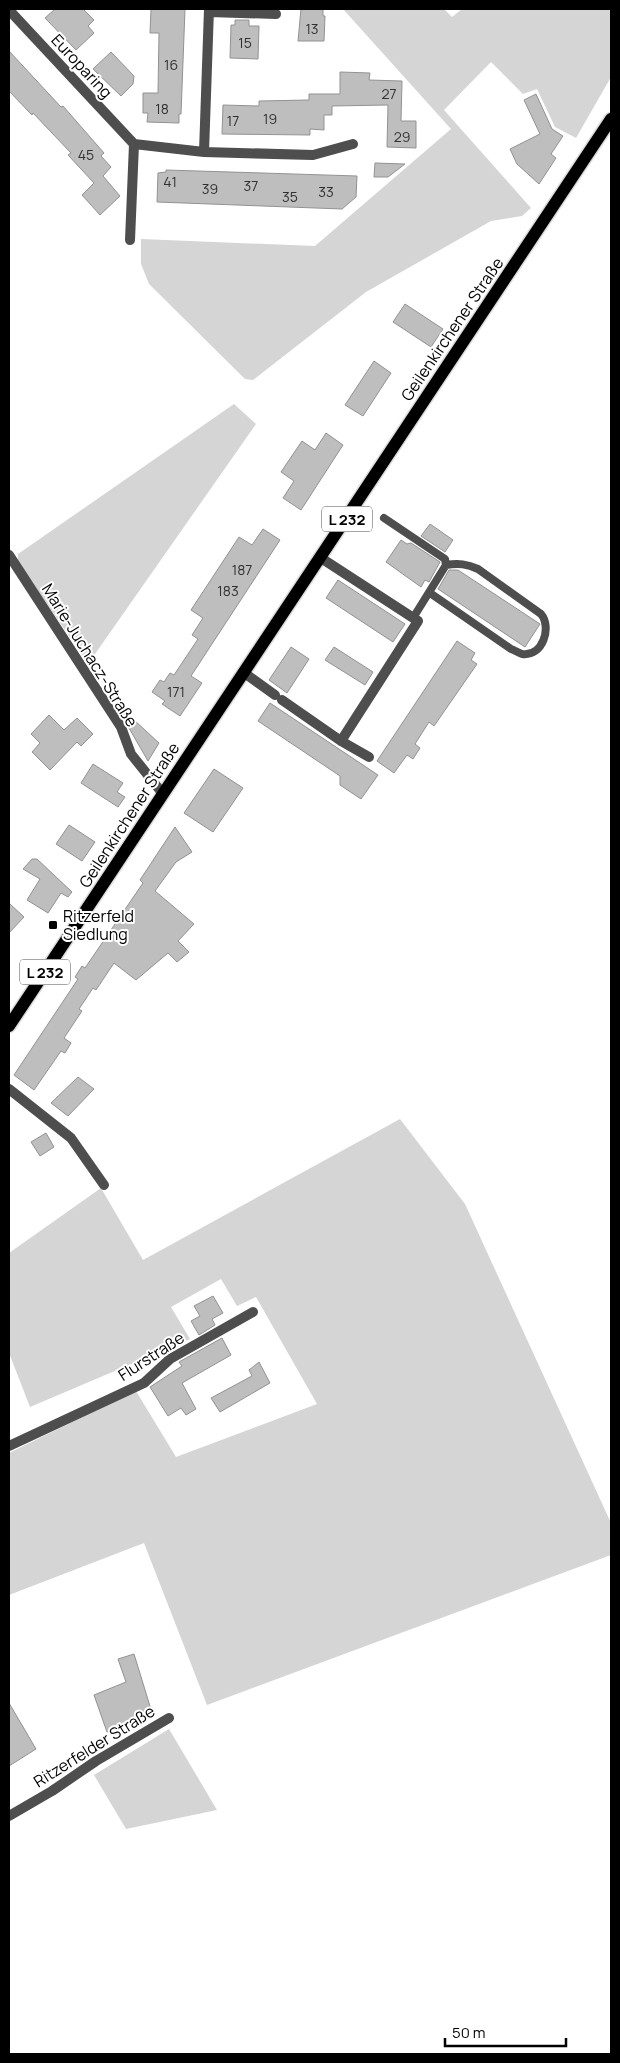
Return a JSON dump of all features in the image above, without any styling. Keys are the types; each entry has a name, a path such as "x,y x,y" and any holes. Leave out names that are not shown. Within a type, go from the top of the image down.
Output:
{"main road":[{"name":"Geilenkirchener Straße","path":"9,1026 611,120"}],"street":[{"name":"Europaring","path":"9,10 134,144"},
{"path":"204,152 209,11 276,14"},
{"path":"130,240 134,144 204,152 313,155 353,144"},
{"name":"Marie-Juchacz-Straße","path":"9,555 121,727 131,754 163,794"},
{"path":"321,558 418,621 341,741"},
{"path":"243,672 341,741 369,757"},
{"path":"9,1089 71,1138 104,1185"},
{"name":"Flurstraße","path":"9,1446 144,1383 170,1359 253,1312"},
{"name":"Ritzerfelder Straße","path":"9,1816 169,1718"}],"lane":[{"path":"384,518 444,559 446,565 413,618"},
{"path":"430,593 511,649 522,654 537,650 543,641 547,632 547,625 541,614 478,569 468,564 446,565"}],"shaded area":[{"path":"343,9 444,9 452,17 462,9 611,9 611,77 576,138 555,127 537,89 523,94 491,62 444,110 531,208 522,216 491,221 366,292 253,380 245,379 149,284 141,264 141,239 315,246 451,129"},
{"path":"234,404 256,424 88,664 18,561 18,554"},
{"path":"400,1119 465,1204 611,1523 611,1555 207,1705 144,1543 9,1595 9,1453 136,1391 176,1457 317,1404 256,1297 237,1306 221,1279 171,1307 190,1339 30,1407 9,1353 9,1253 101,1188 143,1260"},
{"path":"169,1729 217,1810 126,1829 94,1775"}],"building":[{"path":"55,9 83,9 94,20 88,26 94,33 76,50 45,18"},
{"path":"151,9 185,9 181,114 179,114 179,123 147,122 148,113 143,113 143,93 158,93 159,33 150,33"},
{"path":"301,9 323,9 323,16 325,16 324,41 298,41"},
{"path":"235,20 249,20 249,26 259,26 258,59 230,58 231,25 235,25"},
{"path":"9,51 61,107 63,106 104,153 101,156 111,167 103,176 120,196 100,215 82,195 94,183 68,155 71,153 9,91"},
{"path":"111,52 134,76 133,84 121,96 93,69"},
{"path":"340,72 370,73 369,80 402,81 401,121 416,121 416,148 387,147 388,105 332,106 332,115 324,115 324,130 310,129 310,135 222,134 223,105 259,106 259,101 309,100 309,94 340,94"},
{"path":"536,94 552,129 563,136 551,154 556,158 539,184 517,164 510,149 540,134 524,100"},
{"path":"375,163 405,164 388,177 374,177"},
{"path":"166,170 357,176 356,197 342,209 157,202 158,173 166,172"},
{"path":"405,304 443,329 431,347 393,322"},
{"path":"374,361 391,373 363,416 345,405"},
{"path":"326,433 343,445 301,510 283,498 294,481 281,472 302,441 315,450"},
{"path":"430,524 453,540 445,552 421,536"},
{"path":"263,529 280,540 191,676 202,683 180,716 162,704 165,701 152,692 160,680 164,682 170,673 174,675 198,639 192,635 203,618 191,610 239,537 252,545"},
{"path":"401,540 407,544 411,543 440,562 429,582 425,580 421,587 386,562"},
{"path":"449,570 458,570 540,624 525,647 438,589"},
{"path":"338,580 405,624 393,642 326,598"},
{"path":"457,641 475,653 471,660 477,664 434,726 429,722 415,744 420,748 413,759 407,755 394,773 377,761"},
{"path":"291,647 309,659 287,693 269,680"},
{"path":"334,647 373,672 365,685 325,660"},
{"path":"270,703 378,775 361,799 340,785 340,776 258,721"},
{"path":"120,707 159,743 148,761 118,709"},
{"path":"49,715 64,730 77,718 93,734 81,746 77,742 50,770 32,752 40,743 31,734"},
{"path":"93,764 123,783 117,792 125,797 118,807 81,783"},
{"path":"214,769 243,788 213,832 184,813"},
{"path":"69,825 95,842 82,861 56,844"},
{"path":"175,827 192,852 176,862 155,891 194,924 178,941 189,952 177,962 168,953 136,980 114,963 96,990 93,988 79,1009 82,1011 64,1038 71,1043 65,1053 61,1051 34,1090 14,1075 78,979 75,977 82,966 85,968 143,883 140,880"},
{"path":"32,859 37,859 72,892 68,897 61,893 48,913 27,900 40,879 23,869"},
{"path":"9,903 24,917 9,933"},
{"path":"78,1077 94,1089 68,1116 51,1103"},
{"path":"46,1133 54,1147 40,1156 31,1142"},
{"path":"213,1296 223,1313 212,1319 215,1325 199,1335 191,1321 200,1316 194,1306"},
{"path":"222,1338 231,1355 182,1383 196,1409 186,1415 181,1408 168,1416 150,1387 182,1366 179,1362"},
{"path":"259,1362 270,1383 220,1412 211,1398 252,1376 249,1370"},
{"path":"134,1654 153,1716 107,1732 94,1695 126,1682 118,1659"},
{"path":"9,1703 36,1749 9,1766"}],"place":[{"name":"Ritzerfeld Siedlung","path":"53,925"}]}
